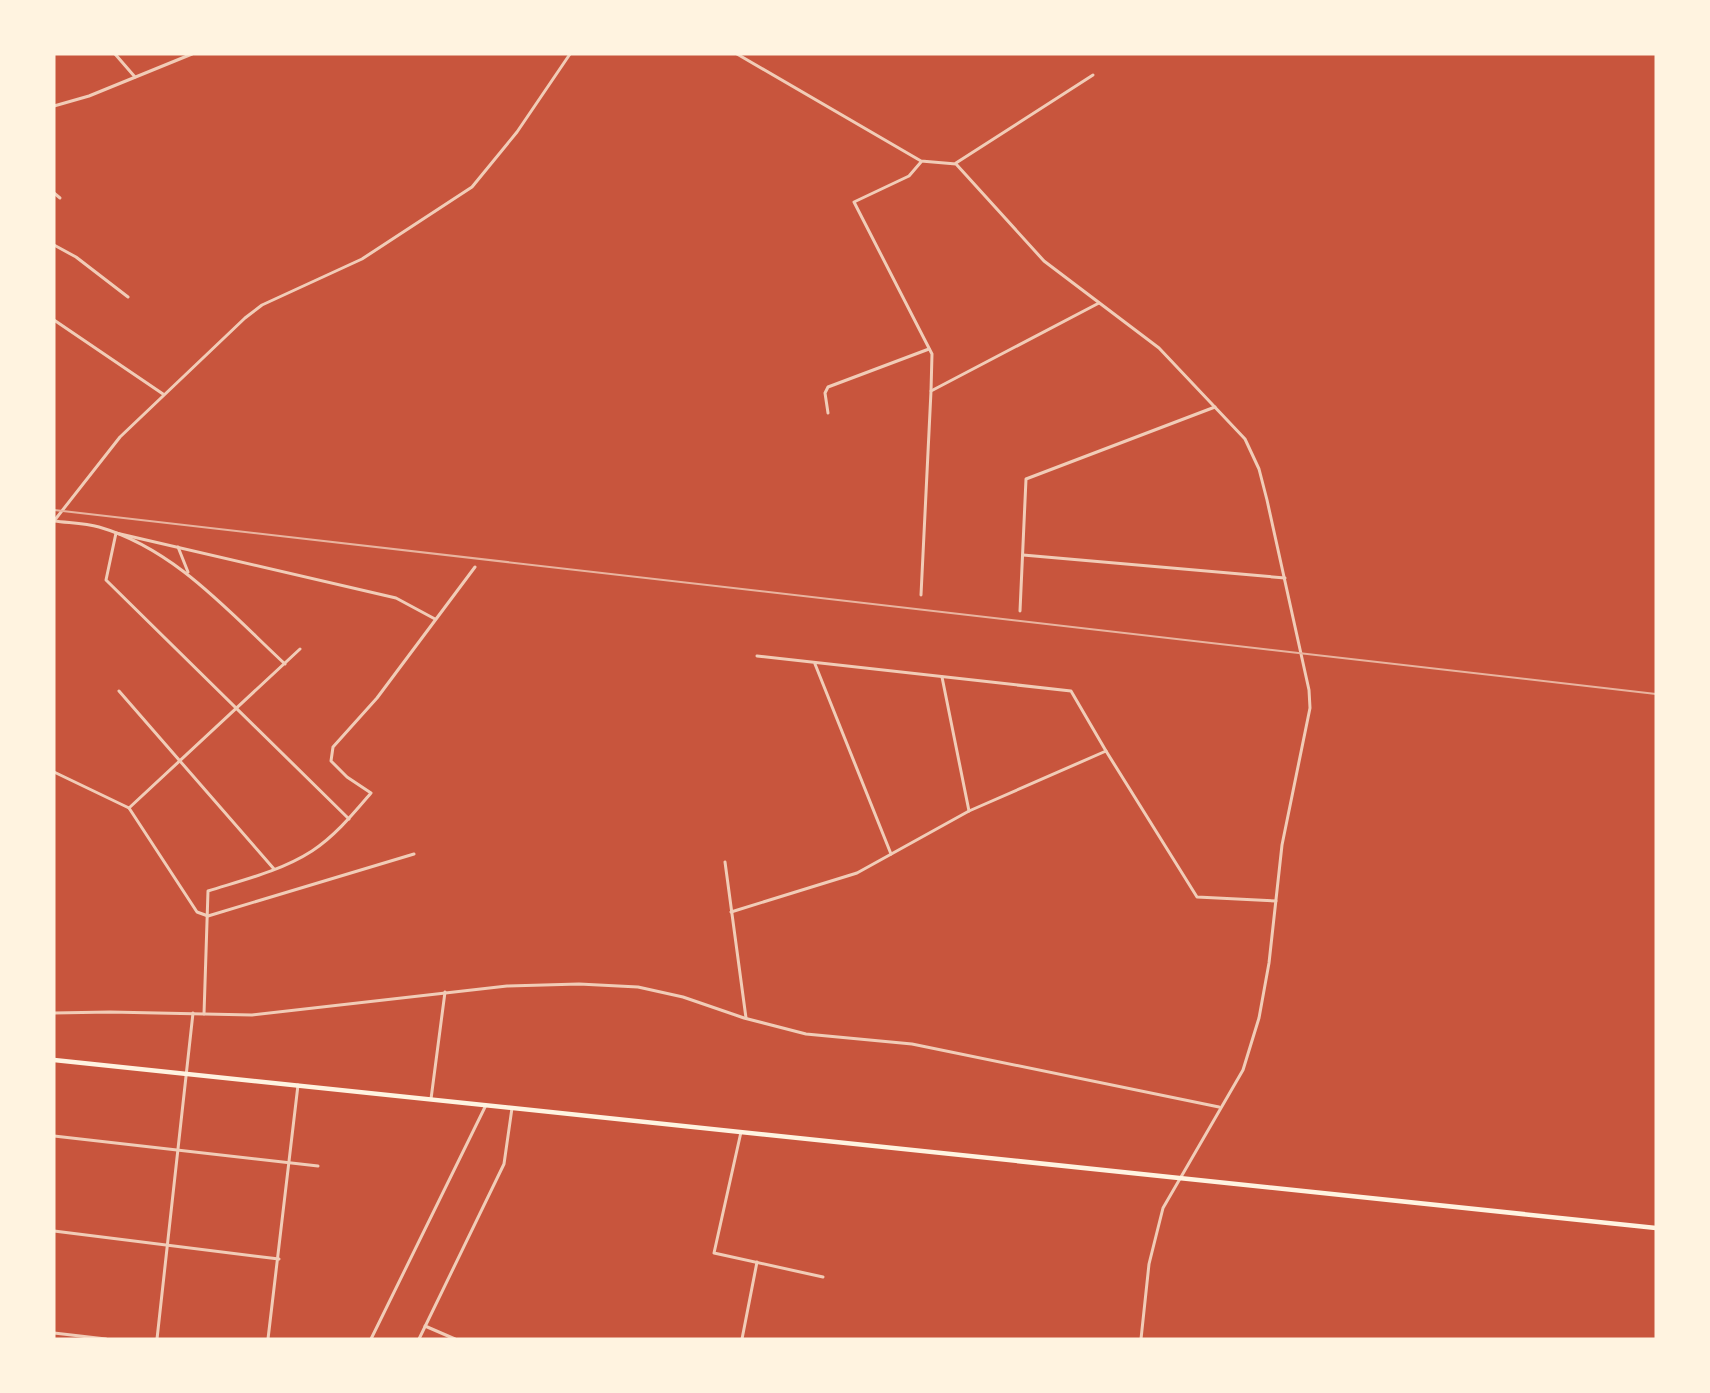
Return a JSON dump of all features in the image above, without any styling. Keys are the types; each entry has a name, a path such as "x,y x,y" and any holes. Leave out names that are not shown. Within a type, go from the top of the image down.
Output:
{"main road":[{"path":"54,1060 1656,1228"}],"street":[{"path":"115,54 135,77"},
{"path":"54,106 192,54"},
{"path":"54,521 120,437 225,334 262,305 362,259 472,187 517,132 570,54"},
{"path":"737,54 921,161 956,164 1094,75"},
{"path":"921,161 909,176 854,202 932,354 921,595"},
{"path":"956,164 1044,261 1159,348 1245,439 1259,469 1302,654 1310,708 1282,845 1269,963 1257,1026 1243,1070 1178,1178 1156,1227 1144,1296 1141,1339"},
{"path":"54,193 60,198"},
{"path":"54,245 76,256 128,297"},
{"path":"931,391 1099,303"},
{"path":"54,320 163,394"},
{"path":"828,413 825,393 828,387 929,349"},
{"path":"1020,611 1026,479 1215,407"},
{"path":"54,521 96,526 116,533 396,598 435,619"},
{"path":"116,533 181,567 285,664"},
{"path":"116,533 106,580 349,819"},
{"path":"178,547 188,574"},
{"path":"1023,555 1285,578"},
{"path":"204,1014 208,891 274,869 312,851 349,819 371,793 347,777 331,761 333,747 377,698 475,567"},
{"path":"129,808 300,649"},
{"path":"757,656 1071,691 1197,897 1276,902"},
{"path":"814,663 891,854"},
{"path":"942,677 969,811"},
{"path":"119,691 274,869"},
{"path":"731,912 857,873 969,811 1106,751"},
{"path":"54,772 129,808 197,912 207,916 414,854"},
{"path":"725,862 746,1018"},
{"path":"54,1013 193,1013 252,1016 445,992 527,985 579,984 638,987 683,997 746,1018 806,1034 912,1044 1220,1108"},
{"path":"431,1100 445,992"},
{"path":"157,1339 193,1013"},
{"path":"268,1339 298,1085"},
{"path":"371,1339 486,1105"},
{"path":"419,1339 504,1164 512,1108"},
{"path":"741,1132 714,1253 823,1277"},
{"path":"54,1136 318,1166"},
{"path":"54,1231 279,1260"},
{"path":"742,1339 756,1263"},
{"path":"425,1326 455,1339"},
{"path":"54,1333 106,1339"}],"railway":[{"path":"54,510 1656,694"}]}
